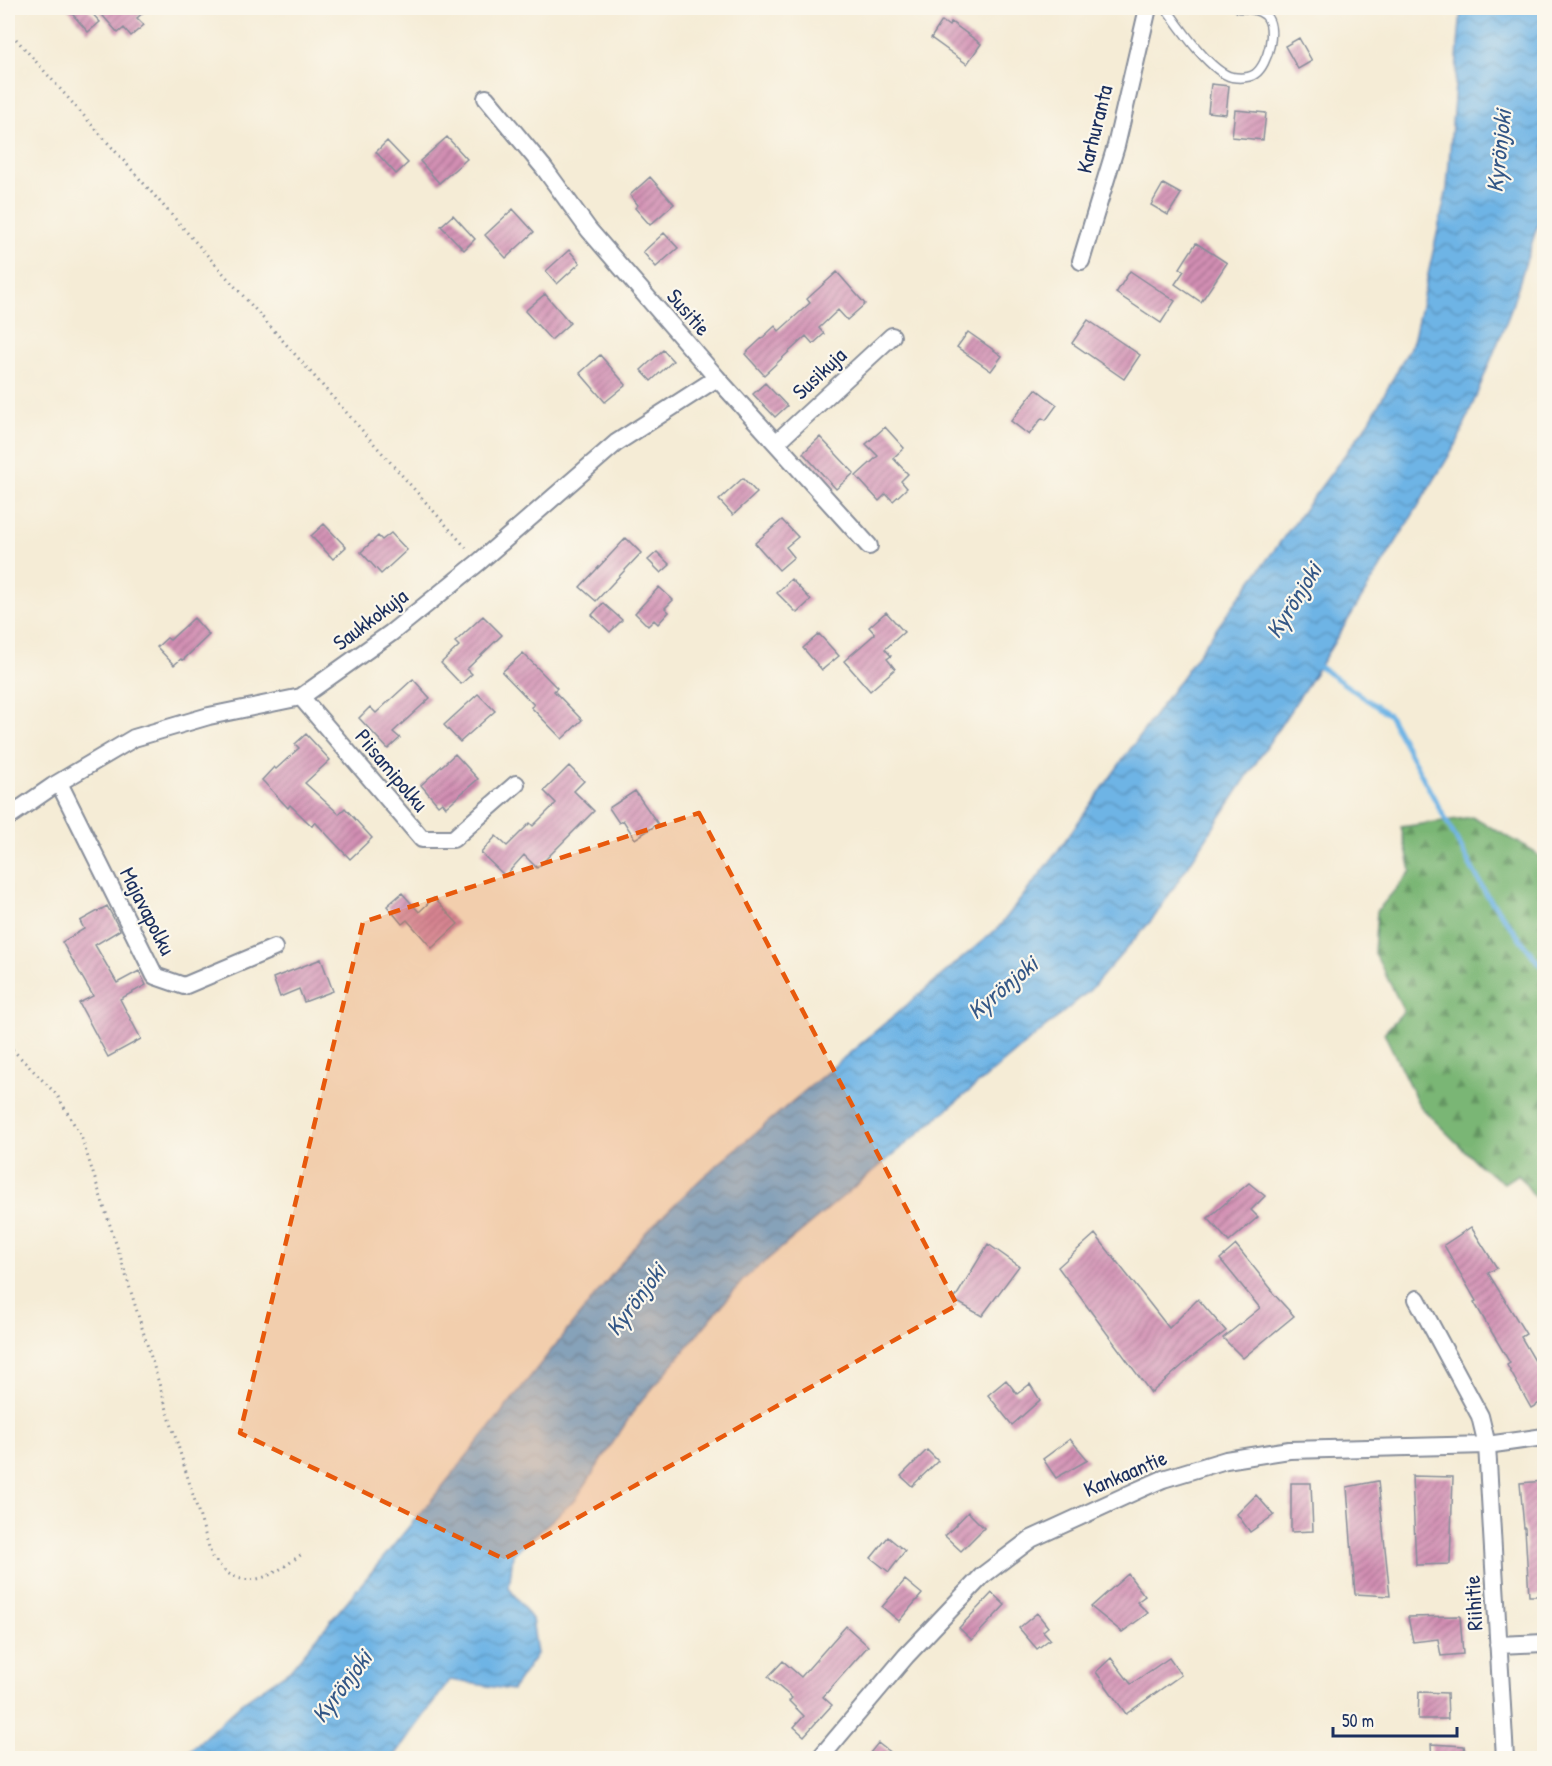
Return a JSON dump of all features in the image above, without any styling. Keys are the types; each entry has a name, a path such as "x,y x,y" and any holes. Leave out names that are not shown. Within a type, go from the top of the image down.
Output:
{"street":[{"name":"Karhuranta","path":"1081,261 1116,146 1148,8"},
{"name":"Susitie","path":"486,98 544,168 589,230 717,378 869,546"},
{"name":"Susikuja","path":"776,443 892,336"},
{"name":"Saukkokuja","path":"8,817 134,738 209,716 301,697 391,633 479,562 616,443 717,378"},
{"name":"Piisamipolku","path":"301,697 422,839 453,839 516,784"},
{"name":"Majavapolku","path":"59,783 156,976 184,986 274,948"},
{"name":"Riihitie","path":"1417,1299 1480,1416 1487,1445 1504,1758"},
{"name":"Kankaantie","path":"820,1758 906,1656 982,1576 1031,1539 1163,1479 1226,1460 1289,1450 1487,1445 1545,1437"},
{"path":"1498,1645 1545,1643"}],"lane":[{"path":"1166,8 1202,56 1230,76 1245,77 1255,73 1261,66 1269,50 1272,33 1270,22 1264,14 1252,9 1239,8"}],"path":[{"path":"8,30 479,562"},
{"path":"8,1045 57,1095 81,1136 212,1557 232,1576 252,1580 274,1574 302,1554"}],"highlighted area":[{"path":"699,813 957,1305 504,1559 240,1433 363,922"}],"green space":[{"path":"1472,817 1534,851 1544,862 1544,1209 1518,1174 1504,1183 1481,1167 1419,1105 1384,1033 1404,1011 1374,952 1377,911 1411,871 1401,827"}],"water":[{"name":"Kyrönjoki","path":"1461,8 1544,8 1544,205 1509,315 1457,443 1319,667 1155,916 1090,990 744,1279 635,1409 576,1499 513,1554 509,1588 532,1619 537,1654 512,1690 450,1680 393,1758 182,1758 243,1702 290,1670 438,1492 646,1232 703,1177 999,927 1049,863 1232,607 1369,422 1413,342 1447,189"}],"building":[{"path":"67,8 87,8 100,22 88,32"},
{"path":"96,8 148,8 137,18 144,25 131,36 124,28 118,33"},
{"path":"942,21 949,26 951,22 981,44 967,64 931,38"},
{"path":"1299,38 1312,61 1298,69 1285,46"},
{"path":"1211,84 1229,86 1226,114 1208,112"},
{"path":"1235,110 1266,113 1263,140 1232,137"},
{"path":"447,137 467,159 439,183 420,161"},
{"path":"387,141 408,163 396,174 376,152"},
{"path":"650,177 674,204 650,225 635,208 638,205 630,195"},
{"path":"1163,184 1181,194 1168,215 1151,205"},
{"path":"513,209 534,232 506,258 485,235"},
{"path":"453,215 475,239 464,250 441,226"},
{"path":"664,233 678,248 656,267 643,252"},
{"path":"1196,243 1227,263 1201,302 1175,284 1184,271 1180,268"},
{"path":"569,250 580,263 557,284 546,271"},
{"path":"1130,271 1175,301 1161,323 1116,293"},
{"path":"837,272 865,304 847,320 838,310 819,328 824,334 813,344 806,336 764,375 745,354 775,326 779,331 810,303 807,299"},
{"path":"545,294 570,323 551,340 525,311"},
{"path":"1088,320 1140,355 1124,379 1072,343"},
{"path":"968,332 1002,356 991,371 957,347"},
{"path":"663,350 673,361 651,381 641,370"},
{"path":"600,355 626,385 605,402 580,373"},
{"path":"765,383 787,406 775,417 753,394"},
{"path":"1036,389 1057,405 1046,420 1042,418 1029,435 1011,421"},
{"path":"885,427 904,448 893,458 908,474 901,481 907,488 893,501 886,494 879,501 856,476 878,456 866,444"},
{"path":"820,437 854,473 836,489 803,453"},
{"path":"743,478 757,493 733,515 719,500"},
{"path":"782,520 798,537 786,547 794,557 779,570 755,543"},
{"path":"324,524 346,547 333,559 311,536"},
{"path":"391,533 407,550 381,574 361,552 378,536 382,540"},
{"path":"626,538 641,553 596,601 580,587"},
{"path":"657,552 670,565 661,573 648,560"},
{"path":"791,579 811,600 797,613 777,593"},
{"path":"659,587 673,600 665,608 669,612 658,624 654,620 648,626 635,613"},
{"path":"603,603 622,620 610,632 592,615"},
{"path":"886,612 904,632 885,649 891,656 887,659 895,669 870,691 844,661 875,634 869,627"},
{"path":"483,616 502,635 467,669 472,674 461,684 441,663 459,646 455,642"},
{"path":"194,618 209,635 183,660 181,659 174,665 157,647 167,638 170,640"},
{"path":"819,634 839,656 822,670 803,648"},
{"path":"523,653 557,688 554,691 582,720 562,739 531,707 534,705 502,672"},
{"path":"413,679 430,698 393,732 400,738 388,749 359,718 370,707 376,713"},
{"path":"478,694 495,711 460,742 444,725"},
{"path":"306,734 330,760 305,783 339,814 345,808 372,838 350,859 315,822 312,826 290,805 288,808 262,780 274,767 276,769 299,748 295,744"},
{"path":"455,754 478,779 446,807 442,802 438,805 421,785"},
{"path":"569,766 584,781 574,791 594,811 537,868 524,855 505,876 481,853 496,836 507,846 530,823 533,826 556,803 544,791"},
{"path":"635,791 658,824 635,839 623,820 619,823 609,808"},
{"path":"402,893 419,912 434,898 458,924 432,948 407,920 402,924 387,906"},
{"path":"107,906 120,930 95,945 117,983 139,971 146,985 120,999 141,1039 108,1057 79,1003 93,996 62,942 84,929 80,921"},
{"path":"321,959 333,991 304,1002 299,989 280,997 273,978"},
{"path":"1249,1183 1265,1196 1251,1210 1258,1217 1229,1242 1208,1218"},
{"path":"1471,1227 1497,1268 1488,1273 1526,1334 1521,1337 1545,1378 1545,1400 1531,1408 1507,1365 1510,1363 1444,1245"},
{"path":"1095,1234 1169,1328 1198,1299 1226,1331 1151,1393 1058,1267"},
{"path":"988,1244 1019,1266 982,1316 954,1300"},
{"path":"1236,1245 1271,1291 1294,1316 1243,1358 1223,1338 1260,1308 1220,1259"},
{"path":"1006,1380 1017,1394 1030,1384 1040,1400 1012,1425 988,1395"},
{"path":"1070,1439 1088,1460 1056,1478 1043,1459"},
{"path":"927,1450 938,1461 912,1486 901,1476"},
{"path":"1412,1476 1453,1477 1450,1564 1416,1565"},
{"path":"1378,1481 1390,1596 1355,1594 1347,1487"},
{"path":"1545,1481 1545,1596 1529,1596 1520,1483"},
{"path":"1291,1483 1311,1483 1313,1531 1291,1532"},
{"path":"1256,1495 1274,1515 1250,1532 1237,1514"},
{"path":"968,1512 984,1528 961,1551 945,1536"},
{"path":"888,1537 905,1551 889,1572 871,1558"},
{"path":"1128,1574 1145,1596 1137,1602 1148,1613 1122,1632 1091,1607"},
{"path":"905,1580 922,1594 899,1621 882,1607"},
{"path":"992,1593 1005,1605 972,1640 959,1628"},
{"path":"1037,1613 1048,1627 1043,1631 1050,1639 1037,1649 1019,1628"},
{"path":"1460,1616 1463,1654 1441,1656 1438,1639 1413,1642 1408,1617"},
{"path":"846,1626 868,1646 823,1697 832,1705 804,1736 794,1727 804,1716 789,1701 792,1698 768,1677 783,1661 801,1677"},
{"path":"1111,1658 1131,1684 1169,1658 1181,1675 1126,1714 1096,1672"},
{"path":"1419,1692 1447,1693 1448,1719 1418,1719"},
{"path":"878,1743 897,1758 866,1758"},
{"path":"1431,1744 1464,1746 1466,1758 1432,1758"}],"waterway":[{"path":"1314,663 1389,715 1486,894 1544,970"}]}
